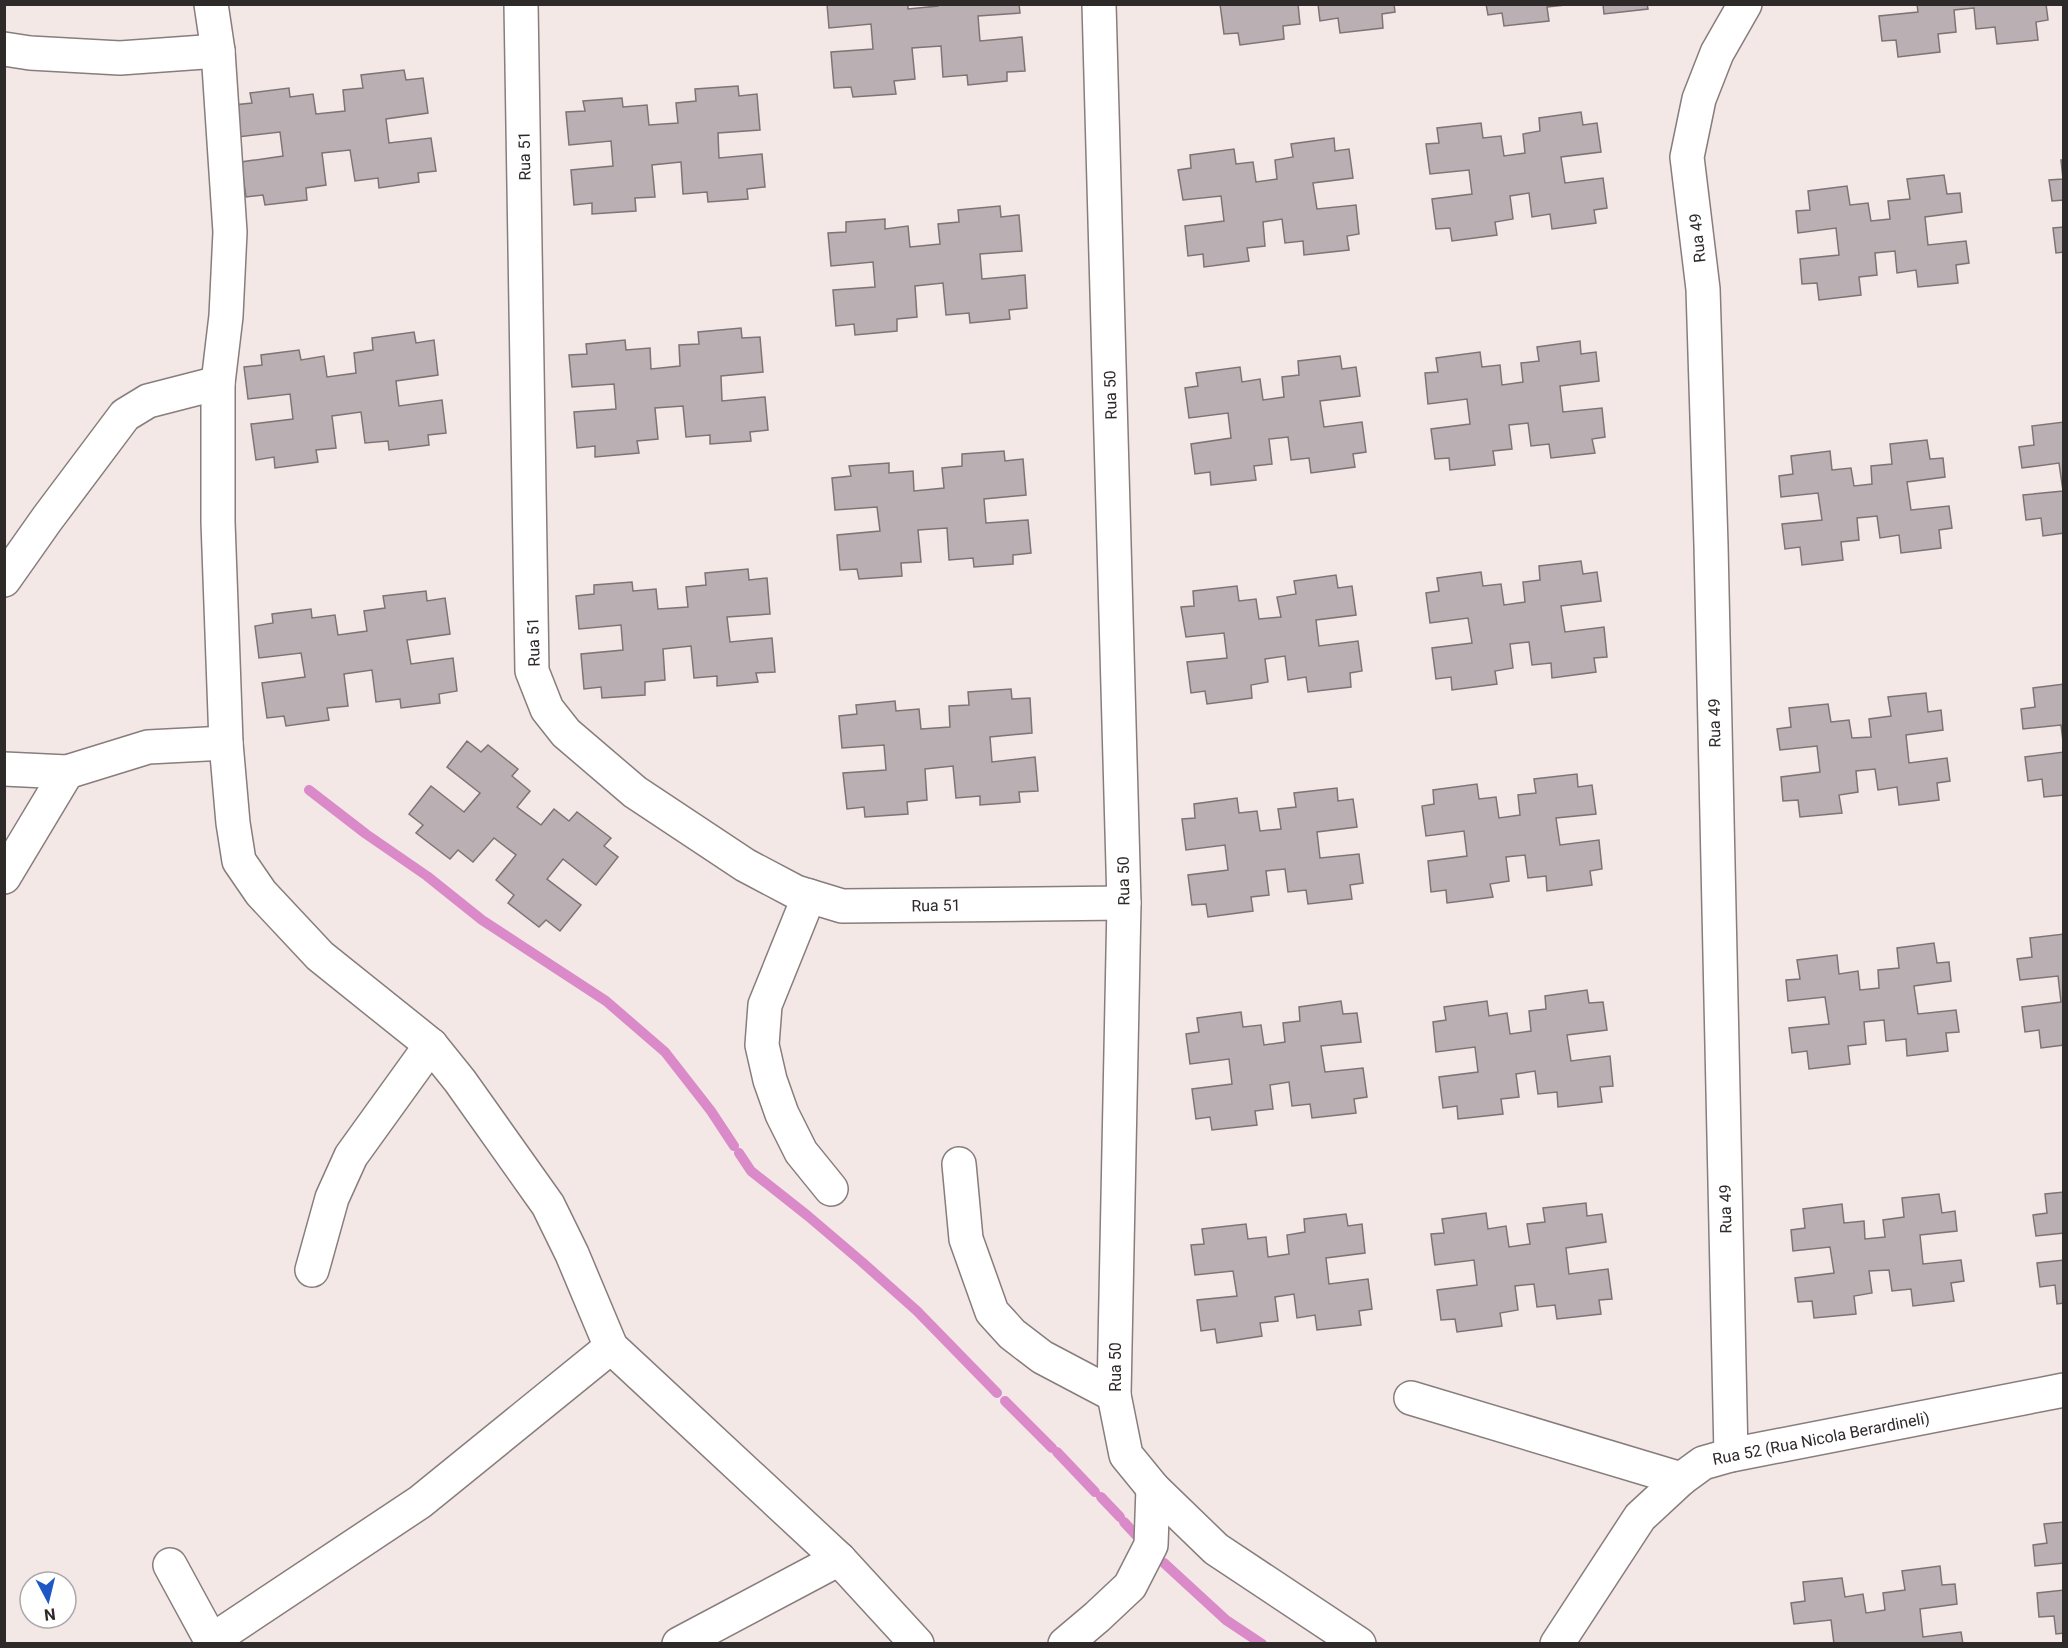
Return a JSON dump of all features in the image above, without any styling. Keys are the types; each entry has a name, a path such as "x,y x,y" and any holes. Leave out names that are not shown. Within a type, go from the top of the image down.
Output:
{"street":[{"path":"211,4 218,51 230,232 226,315 218,383 218,522 226,742 233,823 239,861 261,893 320,956 431,1045 460,1081 548,1204 572,1254 611,1347 839,1559 917,1644"},
{"name":"Rua 51","path":"521,4 532,671 547,709 566,733 635,792 745,865 796,892 842,906 1124,903"},
{"name":"Rua 50","path":"1099,4 1124,903 1114,1395 1126,1455 1153,1488 1216,1550 1359,1644"},
{"name":"Rua 49","path":"1731,1455 1703,289 1688,157 1699,99 1713,62 1745,4"},
{"path":"4,50 120,58 218,51"},
{"path":"4,580 125,415 148,401 218,383"},
{"path":"4,769 67,772 148,747 226,742"},
{"path":"4,877 67,772"},
{"path":"809,896 765,1005 762,1045 770,1080 782,1114 801,1152 831,1189"},
{"path":"312,1270 332,1198 351,1156 431,1045"},
{"path":"959,1164 966,1239 992,1312 1012,1334 1042,1357 1114,1395"},
{"path":"170,1565 212,1642 420,1502 611,1347"},
{"name":"Rua 52 (Rua Nicola Berardineli)","path":"1557,1644 1640,1517 1702,1463 1731,1455 2064,1390"},
{"path":"1411,1398 1681,1479"},
{"path":"1065,1644 1130,1586 1150,1545 1153,1488"},
{"path":"679,1644 839,1559"}],"building":[{"path":"827,4 908,4 908,9 938,6 938,4 1019,4 1020,13 978,16 980,41 1022,37 1025,71 1007,72 1007,81 968,85 967,75 943,77 941,46 912,48 915,79 894,81 896,94 853,97 851,87 834,88 831,52 873,49 871,24 829,28"},
{"path":"1220,4 1298,4 1300,24 1283,26 1284,39 1240,45 1238,33 1224,34"},
{"path":"1318,4 1394,4 1395,12 1382,14 1383,28 1340,33 1338,18 1320,21"},
{"path":"1486,4 1565,5 1547,7 1549,21 1504,26 1502,13 1488,15"},
{"path":"1603,4 1647,4 1648,9 1604,14"},
{"path":"1917,4 2046,4 2048,20 2036,22 2038,40 1997,44 1995,27 1976,29 1974,8 1954,10 1956,32 1938,34 1940,52 1898,57 1896,40 1882,41 1879,16 1918,12"},
{"path":"404,70 406,80 423,78 428,113 386,119 389,143 431,138 436,171 418,173 419,182 379,188 378,178 355,181 350,150 322,153 326,185 306,188 307,200 265,205 263,195 246,197 241,162 283,156 280,132 238,137 233,105 252,103 250,93 289,88 290,97 313,94 316,114 345,111 343,90 363,88 361,75"},
{"path":"738,86 739,96 757,94 760,130 718,133 719,158 762,154 765,187 747,189 748,199 708,202 707,192 683,194 681,162 652,165 655,197 635,198 636,211 592,214 592,203 574,205 571,170 613,166 611,141 569,145 566,112 585,111 583,101 622,98 623,107 647,105 649,125 678,123 676,103 696,101 695,89"},
{"path":"1581,112 1583,125 1597,123 1601,152 1561,157 1565,183 1603,178 1607,208 1594,210 1596,223 1552,229 1550,214 1532,217 1529,193 1510,196 1513,219 1495,222 1497,235 1452,241 1450,228 1436,229 1432,199 1472,194 1469,170 1430,174 1426,144 1439,143 1437,128 1481,123 1483,138 1501,136 1504,156 1525,153 1523,134 1540,131 1539,118"},
{"path":"1334,138 1335,151 1349,149 1353,178 1313,183 1317,209 1356,205 1359,234 1347,236 1349,250 1304,255 1303,241 1285,243 1282,219 1263,222 1265,246 1247,248 1249,261 1204,267 1203,254 1188,256 1185,226 1224,221 1221,196 1183,200 1178,170 1191,168 1190,155 1234,149 1236,164 1253,162 1256,182 1277,179 1275,160 1293,157 1291,144"},
{"path":"2061,160 2064,160 2064,200 2052,201 2049,180 2063,179"},
{"path":"1944,175 1947,194 1960,193 1962,212 1925,217 1928,245 1966,241 1969,263 1956,265 1958,283 1918,287 1916,270 1897,273 1895,251 1875,253 1877,275 1859,277 1861,295 1819,300 1817,283 1802,284 1800,259 1839,255 1836,228 1798,233 1796,211 1810,210 1808,191 1847,186 1850,205 1868,203 1871,221 1890,219 1888,201 1910,199 1907,179"},
{"path":"1000,206 1001,217 1019,215 1022,251 980,254 982,279 1025,275 1027,308 1009,310 1010,319 970,323 969,313 946,315 943,283 915,286 917,317 897,319 897,331 855,335 854,324 836,326 833,290 875,287 873,262 831,266 828,233 846,232 846,222 885,219 885,229 908,226 910,247 940,244 938,224 959,222 958,210"},
{"path":"2064,227 2064,252 2056,253 2053,228"},
{"path":"741,328 742,338 760,337 763,372 721,376 722,401 765,397 768,430 750,432 751,441 710,444 710,435 686,437 683,406 655,408 658,439 637,441 639,453 595,457 595,446 577,448 574,412 616,409 614,384 572,387 569,355 587,354 586,344 625,340 626,350 650,348 651,369 680,366 679,345 699,344 698,332"},
{"path":"414,332 416,343 434,340 438,375 396,381 399,406 442,400 446,433 428,435 429,445 389,450 388,441 365,443 361,412 332,416 336,448 316,450 318,462 275,468 274,457 256,460 251,424 293,419 290,394 248,399 244,367 262,365 261,355 299,350 301,360 324,356 327,377 356,373 354,353 373,350 372,338"},
{"path":"1580,341 1581,354 1596,352 1599,381 1560,386 1563,412 1602,408 1605,437 1592,439 1595,453 1551,458 1549,444 1531,446 1528,423 1509,425 1512,449 1493,451 1495,465 1450,470 1449,458 1435,459 1431,429 1470,424 1467,399 1428,404 1425,373 1438,372 1436,358 1480,352 1482,367 1500,365 1502,385 1523,382 1521,363 1539,361 1537,347"},
{"path":"1340,356 1342,369 1356,367 1360,396 1320,401 1324,427 1362,422 1366,452 1353,454 1355,467 1311,473 1309,458 1291,460 1288,437 1269,439 1272,464 1254,466 1256,480 1211,485 1210,472 1195,474 1191,444 1231,438 1228,413 1189,418 1185,388 1198,386 1196,373 1240,367 1242,382 1260,379 1263,400 1284,397 1282,377 1299,375 1298,361"},
{"path":"2064,422 2064,533 2043,536 2041,518 2026,520 2023,495 2063,491 2059,463 2022,468 2019,447 2034,445 2032,426"},
{"path":"1927,440 1930,459 1943,458 1945,477 1907,482 1911,510 1949,506 1952,528 1939,530 1941,548 1901,553 1899,535 1880,538 1877,516 1857,518 1859,540 1841,542 1843,560 1802,565 1800,547 1785,549 1782,524 1822,520 1818,493 1781,497 1779,476 1793,474 1791,456 1830,451 1832,470 1851,468 1854,486 1872,484 1871,466 1892,464 1890,444"},
{"path":"1004,451 1005,461 1023,459 1026,495 984,499 986,523 1028,520 1031,553 1013,555 1013,564 974,567 973,558 949,560 947,528 918,530 921,562 901,563 902,576 859,579 857,569 840,570 837,535 880,531 877,507 835,510 832,478 851,476 849,466 889,463 889,473 913,471 914,491 944,488 942,468 962,466 962,454"},
{"path":"1581,561 1583,574 1597,572 1601,601 1561,606 1565,632 1604,627 1607,657 1594,658 1596,672 1552,678 1551,663 1532,665 1529,642 1510,644 1513,668 1495,671 1497,684 1452,690 1451,677 1436,679 1432,648 1472,643 1468,618 1430,623 1426,593 1439,591 1437,578 1481,572 1483,586 1501,584 1504,605 1525,602 1523,582 1540,580 1539,566"},
{"path":"748,569 749,580 767,578 770,614 727,617 730,642 772,638 775,672 756,673 758,682 717,686 717,676 694,678 691,646 663,649 665,680 645,682 645,695 602,698 601,687 584,689 581,654 623,650 621,625 579,629 576,596 594,594 594,585 632,582 633,591 656,589 658,609 688,607 686,587 706,585 705,573"},
{"path":"1336,575 1338,588 1352,586 1356,615 1316,620 1319,646 1358,641 1362,671 1350,673 1351,687 1308,692 1306,677 1288,680 1285,656 1265,659 1268,682 1251,685 1252,698 1207,704 1205,691 1191,693 1187,662 1227,658 1224,633 1186,637 1181,607 1194,606 1193,591 1237,586 1239,601 1256,599 1259,619 1281,617 1277,597 1296,594 1294,581"},
{"path":"426,591 427,601 445,598 450,634 407,640 411,664 453,658 457,691 439,694 440,703 401,708 400,699 376,702 372,670 344,674 348,706 327,708 329,720 286,726 284,716 267,718 262,683 305,677 301,653 259,658 255,626 273,623 272,614 311,609 312,618 335,615 338,635 367,631 364,611 385,608 383,596"},
{"path":"2064,684 2064,750 2061,725 2023,729 2021,709 2035,707 2033,688"},
{"path":"1011,689 1012,699 1030,698 1032,733 990,737 992,762 1035,757 1038,791 1019,792 1020,802 980,805 980,796 956,798 953,766 925,769 927,800 907,802 908,814 865,817 864,807 847,809 843,773 886,770 884,745 842,748 839,716 857,714 856,705 895,701 896,711 919,709 921,729 950,727 949,706 969,705 968,692"},
{"path":"1926,693 1928,712 1941,710 1943,730 1906,735 1909,763 1947,758 1950,781 1937,783 1939,800 1899,805 1897,787 1878,790 1875,769 1856,771 1858,792 1839,795 1842,813 1800,817 1798,800 1783,801 1781,777 1820,772 1817,746 1780,750 1777,729 1791,727 1789,708 1828,704 1831,722 1849,720 1852,738 1871,737 1869,719 1891,716 1888,697"},
{"path":"467,741 481,752 488,745 518,769 512,776 530,791 517,807 541,825 554,809 569,821 577,812 611,838 604,846 618,857 596,885 563,859 547,879 581,905 560,931 546,920 539,927 508,903 514,895 496,880 516,855 494,838 473,862 458,850 450,859 416,833 423,825 409,814 431,786 464,812 480,793 447,767"},
{"path":"2064,752 2064,795 2044,797 2042,779 2028,781 2025,757"},
{"path":"1577,774 1578,787 1592,785 1596,814 1556,818 1560,845 1599,840 1602,869 1590,871 1592,885 1547,891 1546,876 1528,878 1525,855 1506,857 1509,881 1490,884 1493,897 1447,903 1446,890 1431,892 1428,861 1467,856 1464,831 1426,836 1422,806 1434,804 1433,790 1477,784 1479,799 1496,797 1499,818 1520,815 1518,795 1536,793 1534,779"},
{"path":"1337,788 1338,801 1353,799 1357,827 1317,832 1320,858 1359,854 1363,883 1350,885 1352,899 1308,904 1306,890 1288,892 1285,869 1266,871 1269,895 1251,897 1253,911 1208,917 1206,904 1192,905 1188,875 1228,870 1225,845 1186,850 1182,819 1195,818 1194,804 1237,798 1239,813 1257,811 1260,831 1281,829 1278,809 1296,807 1294,793"},
{"path":"2064,934 2064,1045 2041,1048 2039,1030 2025,1032 2022,1007 2061,1002 2058,976 2020,980 2017,959 2032,957 2030,938"},
{"path":"1934,943 1937,963 1949,962 1951,981 1914,986 1918,1014 1956,1010 1959,1032 1946,1033 1948,1051 1907,1056 1906,1039 1886,1041 1884,1020 1864,1022 1866,1044 1848,1046 1850,1064 1809,1069 1807,1051 1792,1053 1789,1028 1829,1024 1825,997 1788,1001 1786,980 1800,979 1797,960 1837,955 1839,974 1858,971 1860,990 1879,988 1878,970 1899,968 1897,948"},
{"path":"1587,990 1589,1003 1603,1002 1607,1030 1567,1035 1571,1061 1610,1056 1613,1086 1600,1087 1602,1102 1558,1107 1557,1092 1538,1094 1535,1071 1516,1074 1519,1097 1501,1099 1503,1114 1458,1119 1457,1106 1443,1108 1439,1077 1478,1072 1475,1047 1436,1052 1433,1022 1446,1020 1444,1007 1487,1001 1489,1016 1507,1013 1510,1034 1531,1031 1529,1011 1546,1009 1545,996"},
{"path":"1341,1001 1343,1014 1357,1013 1361,1042 1321,1046 1325,1072 1363,1068 1367,1097 1354,1099 1356,1113 1312,1118 1310,1104 1292,1106 1289,1082 1270,1085 1273,1109 1255,1111 1257,1125 1212,1130 1210,1117 1196,1119 1192,1089 1232,1084 1229,1059 1190,1064 1186,1034 1199,1032 1197,1018 1241,1012 1243,1027 1261,1025 1264,1045 1285,1042 1283,1023 1300,1021 1299,1007"},
{"path":"2064,1192 2064,1233 2036,1236 2033,1215 2047,1213 2045,1194"},
{"path":"1939,1194 1942,1213 1955,1211 1957,1231 1920,1235 1923,1264 1961,1260 1964,1281 1951,1283 1954,1301 1913,1306 1911,1289 1892,1291 1889,1270 1869,1271 1872,1293 1854,1296 1856,1314 1814,1318 1812,1301 1798,1302 1795,1278 1834,1273 1830,1247 1793,1251 1791,1230 1805,1228 1803,1209 1842,1204 1844,1223 1864,1221 1865,1239 1885,1237 1883,1220 1904,1217 1902,1198"},
{"path":"1586,1203 1587,1216 1602,1214 1606,1242 1566,1248 1569,1274 1608,1269 1612,1299 1599,1300 1601,1314 1557,1319 1555,1305 1537,1307 1534,1284 1515,1286 1518,1310 1500,1313 1502,1326 1457,1332 1455,1319 1441,1320 1437,1290 1477,1285 1474,1260 1435,1265 1431,1234 1444,1233 1442,1219 1486,1213 1488,1229 1506,1226 1509,1247 1530,1244 1527,1224 1545,1222 1543,1208"},
{"path":"1346,1214 1348,1226 1362,1224 1365,1253 1326,1258 1329,1284 1368,1279 1372,1309 1359,1311 1361,1325 1317,1330 1315,1315 1297,1318 1294,1294 1275,1297 1278,1321 1260,1323 1262,1336 1217,1343 1215,1329 1201,1331 1197,1300 1237,1296 1233,1271 1195,1275 1191,1245 1204,1244 1202,1229 1246,1224 1248,1239 1266,1237 1268,1257 1289,1254 1287,1235 1305,1232 1304,1219"},
{"path":"2064,1260 2064,1303 2057,1304 2055,1285 2040,1287 2037,1263"},
{"path":"2064,1522 2064,1563 2035,1566 2033,1545 2047,1543 2044,1524"},
{"path":"1940,1566 1942,1585 1955,1584 1957,1604 1920,1609 1923,1637 1961,1632 1963,1644 1834,1644 1831,1620 1794,1624 1791,1603 1805,1601 1803,1582 1842,1578 1845,1597 1863,1594 1866,1613 1885,1610 1883,1593 1905,1590 1902,1571"},
{"path":"2064,1590 2064,1633 2056,1634 2054,1616 2039,1617 2037,1593"}],"waterway":[{"path":"309,790 366,834 427,876 482,920 606,1001 665,1052 711,1111 734,1146"},
{"path":"739,1153 751,1171 808,1216 917,1311 997,1393"},
{"path":"1005,1401 1052,1448"},
{"path":"1057,1452 1095,1492"},
{"path":"1101,1497 1120,1517"},
{"path":"1124,1522 1136,1535"},
{"path":"1164,1563 1226,1620 1262,1644"}]}
